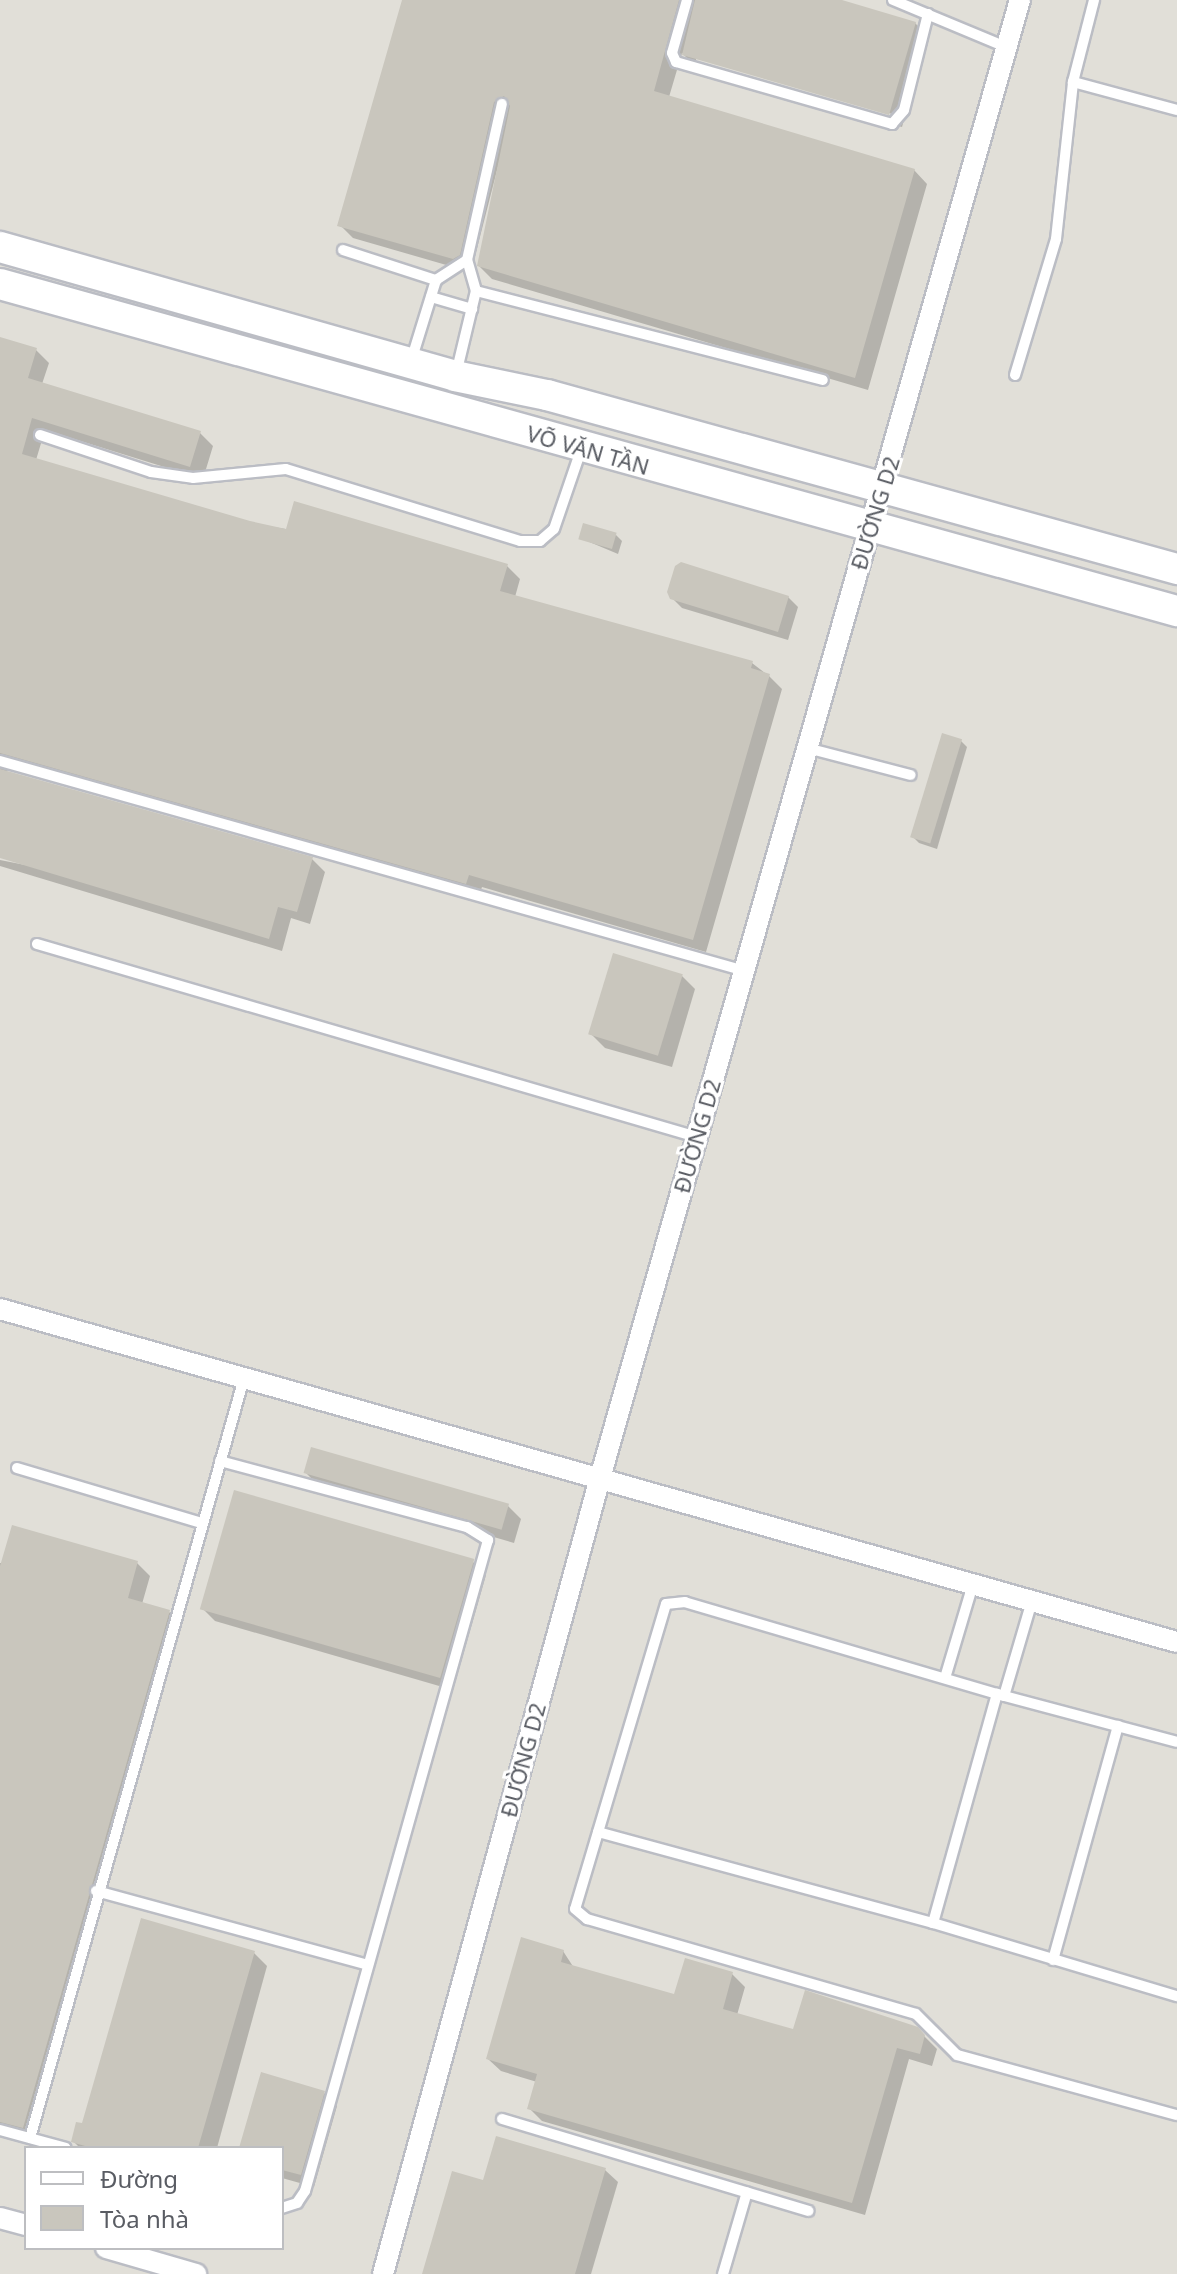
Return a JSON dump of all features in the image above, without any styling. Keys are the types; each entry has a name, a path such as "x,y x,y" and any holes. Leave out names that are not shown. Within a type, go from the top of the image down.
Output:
{"street":[{"name":"ĐƯỜNG D2","path":"383,2274 600,1478 1019,0"},
{"name":"VÕ VĂN TẦN","path":"0,247 411,364 547,395 884,485 1177,569"},
{"name":"VÕ VĂN TẦN","path":"0,284 869,530 1177,611"},
{"path":"0,1309 1177,1642"},
{"path":"0,2218 24,2224"},
{"path":"113,2250 196,2274"}],"lane":[{"path":"687,0 672,53 676,62 892,124 904,110 928,14"},
{"path":"893,0 928,14 947,27 1006,47"},
{"path":"1015,375 1056,239 1073,82 1094,0"},
{"path":"1073,82 1177,110"},
{"path":"455,376 476,291 467,260 502,104"},
{"path":"343,250 436,280"},
{"path":"411,364 436,280 467,260"},
{"path":"476,291 823,380"},
{"path":"431,297 472,309"},
{"path":"40,435 151,472 193,478 286,469 520,541 540,541 554,529 582,449"},
{"path":"807,748 911,775"},
{"path":"0,761 745,971"},
{"path":"37,944 697,1137"},
{"path":"30,2138 96,1891 244,1378"},
{"path":"220,1461 467,1527 488,1540 365,1964 305,2191 297,2203 284,2207"},
{"path":"17,1468 202,1523"},
{"path":"945,1678 973,1584"},
{"path":"933,1923 1000,1695 1032,1601"},
{"path":"1177,1742 1000,1695 685,1602 666,1604 575,1909 578,1914 916,2014 957,2055 1177,2115"},
{"path":"1053,1960 1118,1726"},
{"path":"598,1832 933,1923 1177,1996"},
{"path":"96,1891 365,1964"},
{"path":"502,2119 808,2211"},
{"path":"0,2130 59,2146"},
{"path":"723,2274 747,2192"}],"shaded area":[{"path":"0,0 1177,0 1177,2274 0,2274"}],"building":[{"path":"402,0 679,0 654,91 915,169 855,378 477,266 510,106 504,96 494,102 460,255 453,259 337,226"},
{"path":"695,0 842,0 916,22 889,115 682,55"},
{"path":"0,337 37,348 28,378 201,431 190,467 32,418 22,454 286,529 294,501 508,564 500,591 753,661 751,668 770,674 693,940 469,875 466,884 0,753"},
{"path":"583,523 617,533 612,549 578,539"},
{"path":"681,562 789,596 778,632 670,599 667,592 675,566"},
{"path":"942,733 962,739 930,843 910,837"},
{"path":"0,769 313,857 297,912 278,907 269,939 0,858"},
{"path":"613,953 683,974 658,1056 588,1034"},
{"path":"311,1447 509,1504 502,1530 304,1473"},
{"path":"234,1490 474,1559 440,1678 200,1609"},
{"path":"12,1525 138,1561 128,1598 170,1610 23,2128 0,2122 0,1566"},
{"path":"141,1918 255,1951 199,2146 85,2146 71,2142 76,2122 82,2123"},
{"path":"521,1937 564,1950 561,1962 674,1994 685,1958 733,1972 723,2009 793,2029 805,1990 918,2027 925,2035 920,2054 897,2048 852,2203 527,2109 537,2074 486,2059"},
{"path":"261,2072 325,2091 301,2175 284,2171 284,2146 240,2146"},
{"path":"496,2136 606,2168 575,2274 422,2274 452,2171 483,2180"}]}
